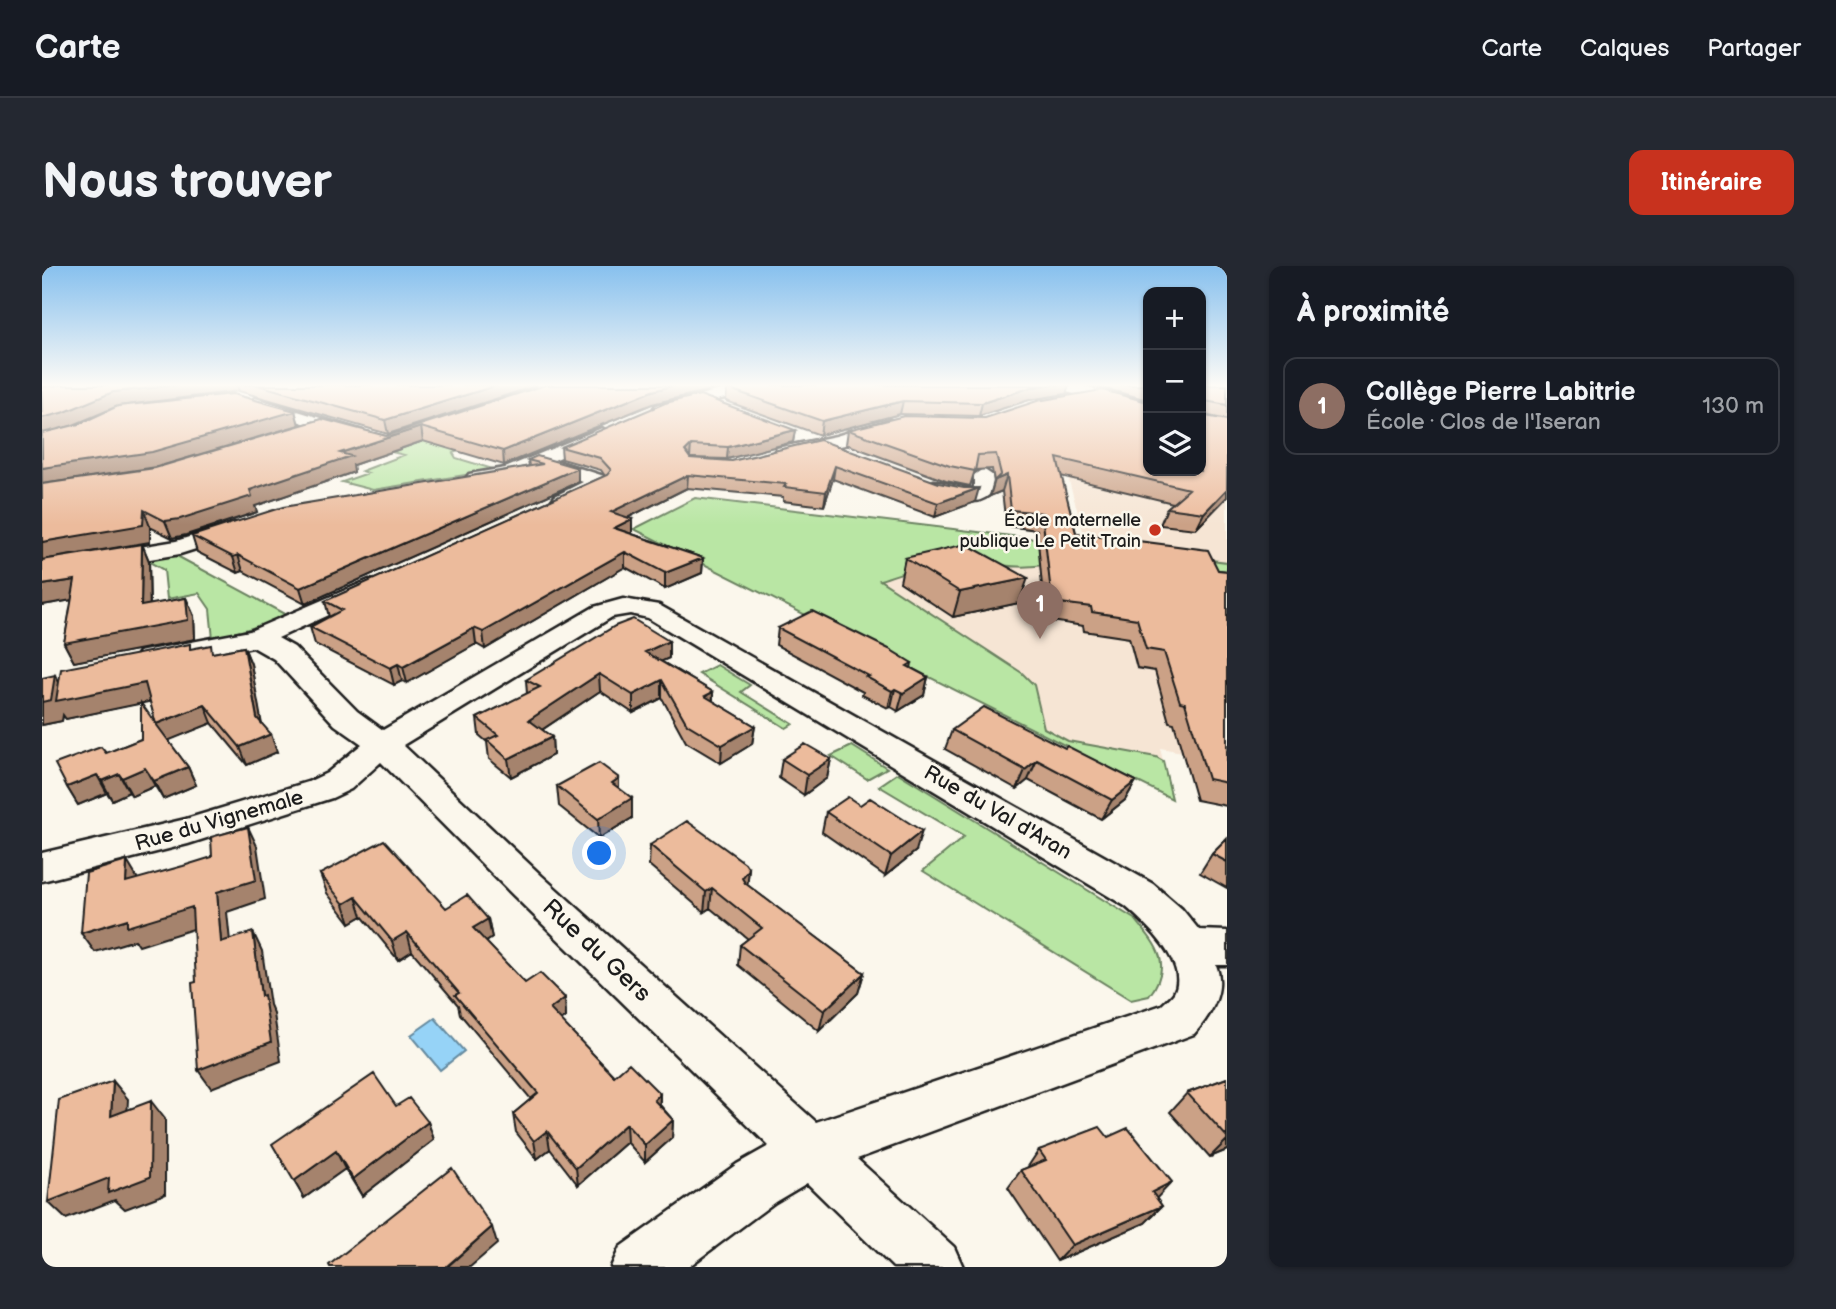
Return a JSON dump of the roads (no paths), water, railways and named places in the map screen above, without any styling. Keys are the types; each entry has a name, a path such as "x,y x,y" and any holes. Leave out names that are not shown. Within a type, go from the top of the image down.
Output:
{"street":[{"path":"298,433 302,432"},
{"path":"347,432 368,438"},
{"path":"453,482 509,473 606,432"},
{"path":"767,457 867,432"},
{"path":"800,435 853,457"},
{"path":"537,461 600,481 545,508"},
{"path":"916,480 941,489 974,495 984,490 983,475"},
{"path":"42,570 180,547 252,523"},
{"path":"123,663 257,638 393,576"},
{"name":"Rue du Val d'Aran","path":"382,744 607,610 622,606 645,608 1139,895 1172,924 1208,948 1198,967 1199,995 1192,1007 1178,1020 812,1150"},
{"name":"Rue du Gers","path":"257,638 276,647 346,718 382,744 538,895 934,1267"},
{"name":"Rue du Vignemale","path":"42,867 188,831 309,794 339,781 382,744"},
{"path":"640,1267 756,1183 812,1150"}],"water":[{"path":"435,1018 464,1051 440,1070 411,1035"}],"place":[{"name":"École maternelle publique Le Petit Train","path":"1155,530"},
{"name":"Collège Pierre Labitrie","path":"1040,639"}]}
